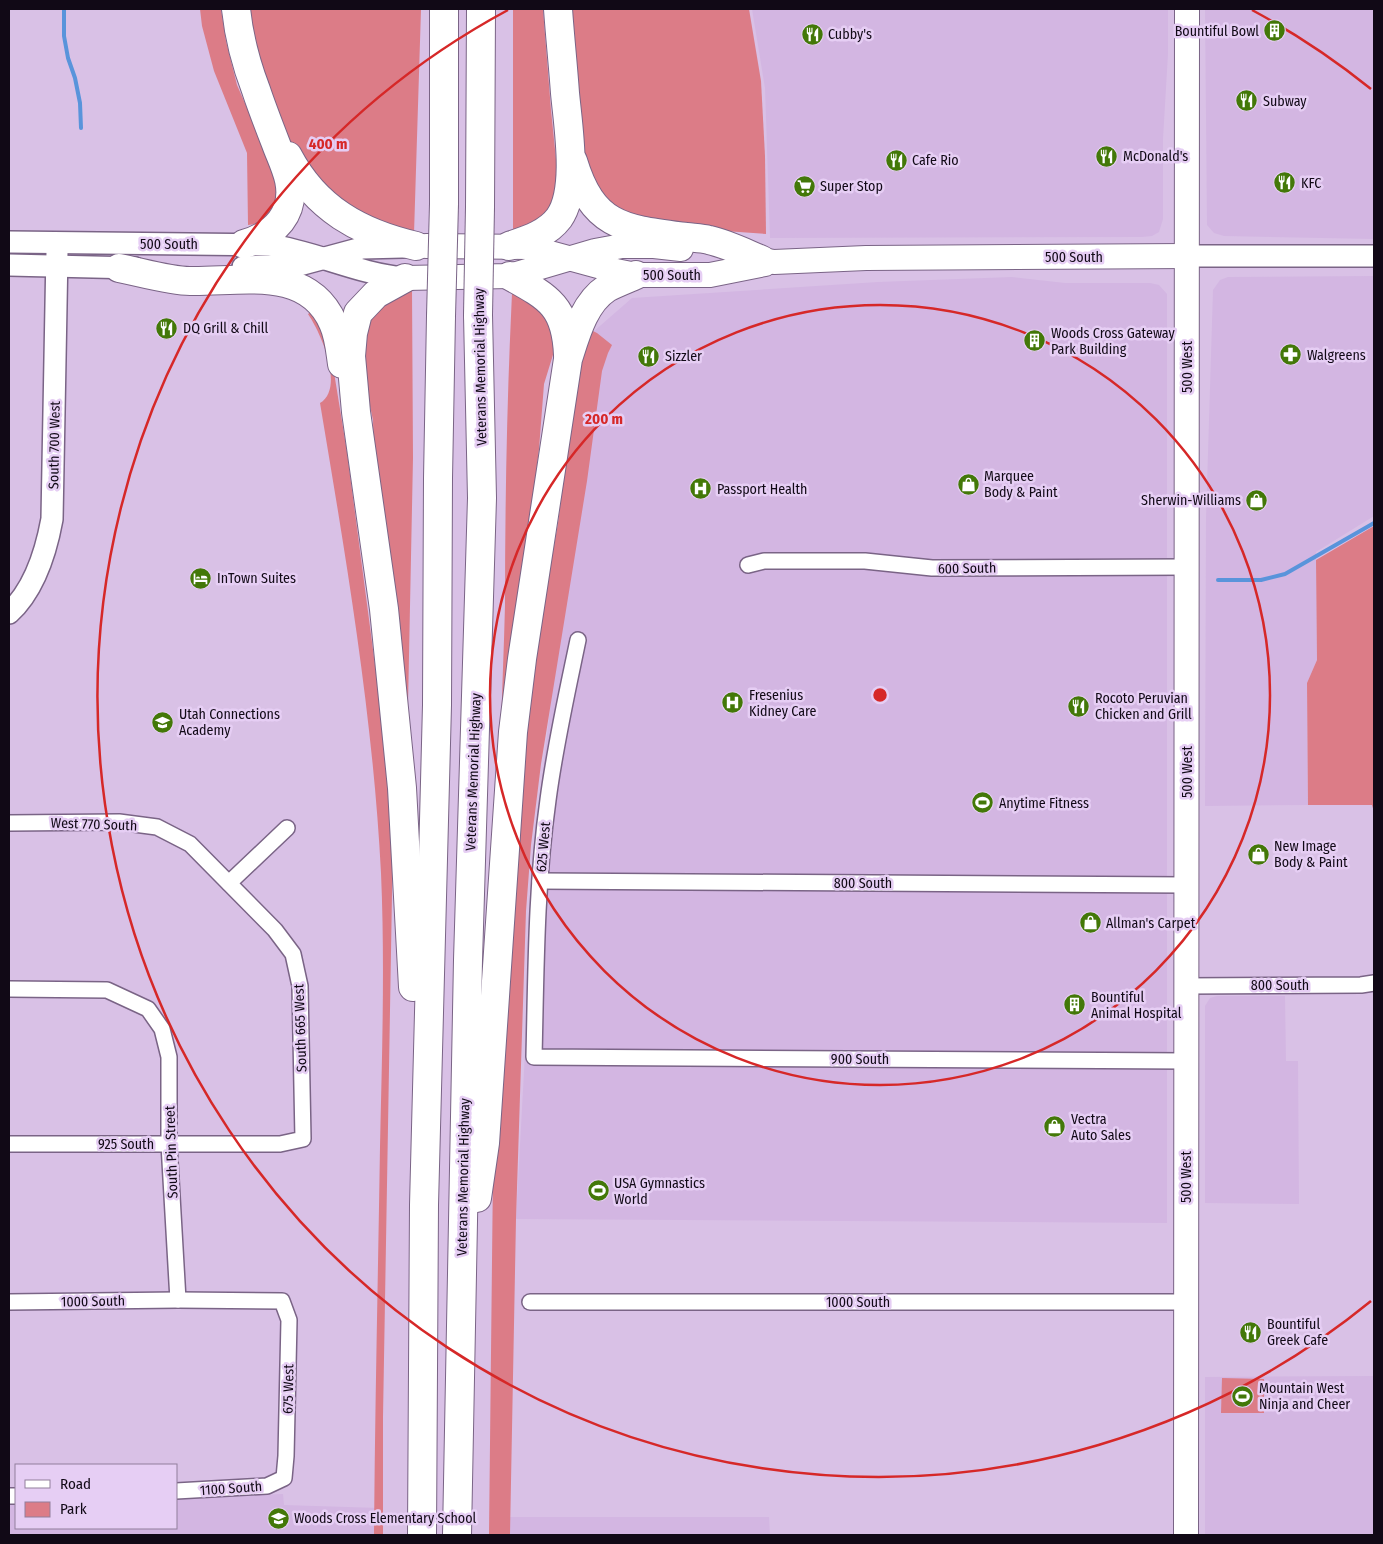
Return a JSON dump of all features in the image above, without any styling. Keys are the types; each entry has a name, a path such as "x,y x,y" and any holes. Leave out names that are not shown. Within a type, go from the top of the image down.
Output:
{"highway":[{"path":"236,9 242,45 248,66 288,177 289,201 285,214 277,227 262,237 244,244"},
{"path":"422,1535 424,1205 437,705 438,478 444,204 444,9"},
{"name":"Veterans Memorial Highway","path":"457,1535 468,950 482,498 478,315 481,9"},
{"path":"510,246 543,233 560,217 567,200 570,178 570,152 558,9"},
{"path":"265,113 296,169 324,204 365,230 391,240 416,246"},
{"path":"570,152 584,191 591,202 617,224 635,230 709,240 768,261"},
{"path":"119,268 188,281 265,280 284,282 302,288 311,294 323,306 333,323 360,433"},
{"path":"460,1311 485,1143 513,732 522,660 568,359 580,324 588,308 596,298 607,288 636,275"},
{"path":"510,276 542,295 559,312 566,329 568,359"},
{"path":"404,278 376,294 358,313 353,333 352,356 360,433 384,609 402,788 424,1205"}],"main road":[{"name":"500 West","path":"1186,1535 1187,9"},
{"name":"500 South","path":"9,242 281,246 370,273 404,278 510,276 607,248 639,245 707,251 768,261 857,258 1374,256"},
{"name":"South 700 West","path":"9,613 25,593 39,568 48,540 52,519 57,243"},
{"name":"500 South","path":"9,265 119,268 287,266 327,259 362,248 416,246 510,246 540,250 636,275 710,275 768,261"}],"street":[{"name":"600 South","path":"748,565 764,561 865,561 932,568 1187,567"},
{"name":"625 West","path":"534,1057 536,953 540,882 549,791 578,640"},
{"name":"West 770 South","path":"9,823 119,822 157,827 190,844 229,883"},
{"path":"229,883 287,828"},
{"name":"800 South","path":"540,882 1186,885"},
{"name":"South 665 West","path":"229,883 275,930 293,954 300,986 303,1139"},
{"name":"800 South","path":"1186,986 1374,984"},
{"name":"South Pin Street","path":"9,989 107,990 148,1008 162,1029 169,1057 169,1144 178,1300"},
{"name":"900 South","path":"534,1057 1186,1061"},
{"name":"925 South","path":"9,1144 280,1144 303,1139"},
{"name":"1000 South","path":"9,1302 282,1301"},
{"name":"675 West","path":"282,1301 289,1320 284,1478"},
{"name":"1000 South","path":"530,1302 1186,1302"},
{"name":"1100 South","path":"178,1491 267,1486 284,1478"}],"shaded area":[{"path":"752,9 1168,9 1168,54 1163,139 1163,219 1159,232 1152,236 1142,237 770,238 765,88"},
{"path":"1205,9 1374,10 1374,239 1224,236 1214,233 1207,225"},
{"path":"1374,276 1374,516 1316,552 1317,660 1307,683 1308,805 1205,806 1206,519 1213,290 1220,280 1228,277"},
{"path":"1012,277 1065,283 1150,283 1159,285 1167,294 1167,1223 516,1219 538,814 593,332 632,298 878,282"},
{"path":"1217,996 1285,996 1286,1061 1298,1061 1299,1204 1205,1203 1205,1006 1210,998"},
{"path":"1374,1376 1374,1535 1205,1535 1205,1377"},
{"name":"Woods Cross Elementary School","path":"283,1494 284,1505 379,1508 379,1535 9,1535 9,1504 15,1504 15,1529 178,1529 178,1498"},
{"path":"510,1517 769,1517 770,1535 510,1535"}],"green space":[{"path":"200,9 221,9 226,41 237,85 278,179 276,211 263,220 248,225 247,153 214,71 202,26"},
{"path":"242,9 421,9 414,233 351,216 297,161 261,78"},
{"path":"513,9 543,9 558,190 545,220 513,232"},
{"path":"568,9 749,9 761,81 765,156 766,234 696,229 622,216 587,186"},
{"path":"412,291 413,458 408,705 405,708 374,466 373,420 367,392 360,324 398,292"},
{"path":"512,293 546,313 556,345 544,384 539,449 508,698 501,731 506,488"},
{"path":"312,311 319,319 331,354 347,452 385,741 393,836 383,1417 383,1535 374,1535 383,1010 381,873 372,755 365,696 349,578 320,403 327,396 331,385 331,373 319,334 308,314"},
{"path":"583,326 597,333 612,345 602,371 587,481 541,764 531,845 526,911 516,1219 510,1535 489,1535 493,1171 525,713 558,523"},
{"path":"1374,526 1374,812 1372,805 1308,805 1307,683 1317,660 1316,560"},
{"name":"Mountain West Ninja and Cheer","path":"1222,1378 1264,1379 1264,1413 1221,1413"}],"waterway":[{"path":"64,9 64,36 80,103 81,128"},
{"path":"1218,580 1261,580 1285,574 1374,523"}],"place":[{"name":"Bountiful Bowl","path":"1275,31"},
{"name":"Cubby's","path":"812,34"},
{"name":"Subway","path":"1247,101"},
{"name":"McDonald's","path":"1107,156"},
{"name":"Cafe Rio","path":"896,160"},
{"name":"KFC","path":"1285,183"},
{"name":"Super Stop","path":"804,186"},
{"name":"DQ Grill & Chill","path":"167,328"},
{"name":"Woods Cross Gateway Park Building","path":"1035,341"},
{"name":"Walgreens","path":"1291,355"},
{"name":"Sizzler","path":"649,356"},
{"name":"Marquee Body & Paint","path":"968,484"},
{"name":"Passport Health","path":"701,489"},
{"name":"Sherwin-Williams","path":"1257,500"},
{"name":"InTown Suites","path":"201,578"},
{"name":"Fresenius Kidney Care","path":"733,703"},
{"name":"Rocoto Peruvian Chicken and Grill","path":"1079,706"},
{"name":"Utah Connections Academy","path":"163,722"},
{"name":"Anytime Fitness","path":"983,803"},
{"name":"New Image Body & Paint","path":"1258,854"},
{"name":"Allman's Carpet","path":"1090,923"},
{"name":"Bountiful Animal Hospital","path":"1075,1005"},
{"name":"Vectra Auto Sales","path":"1055,1127"},
{"name":"USA Gymnastics World","path":"598,1191"},
{"name":"Bountiful Greek Cafe","path":"1251,1332"},
{"name":"Mountain West Ninja and Cheer","path":"1243,1396"},
{"name":"Woods Cross Elementary School","path":"278,1518"}]}
